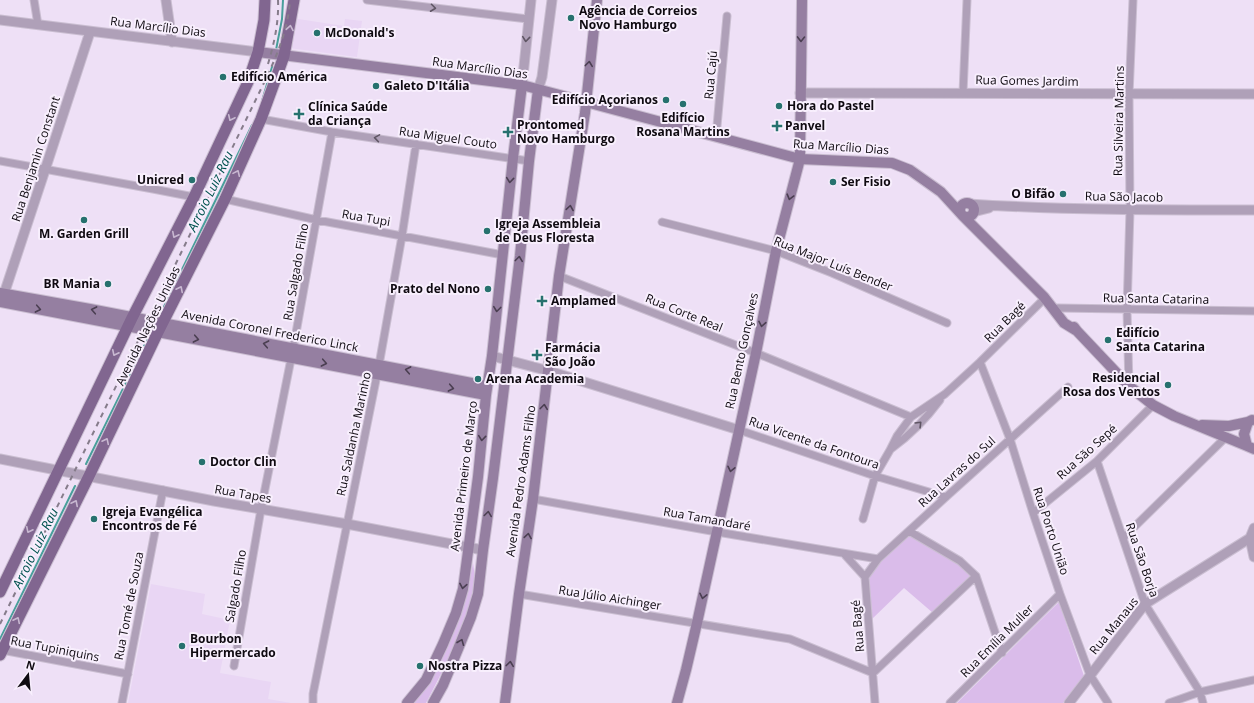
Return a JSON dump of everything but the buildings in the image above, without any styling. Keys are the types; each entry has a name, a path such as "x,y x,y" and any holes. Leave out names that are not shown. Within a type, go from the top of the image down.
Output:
{"main road":[{"name":"Avenida Nações Unidas","path":"0,592 130,322 194,197 248,82 258,52 264,20 265,0"},
{"name":"Avenida Nações Unidas","path":"1,652 225,199 261,119 284,56 294,0"},
{"name":"Avenida Pedro Adams Filho","path":"505,703 533,499 559,276 586,103 597,0"},
{"name":"Rua Bento Gonçalves","path":"677,703 697,623 717,532 756,353 776,251 800,159 802,0"},
{"name":"Rua Marcílio Dias","path":"258,52 522,85 800,159 892,163 910,170 941,192 970,208 984,236"},
{"name":"Avenida Primeiro de Março","path":"407,703 426,680 456,613 463,590 478,477 522,85"},
{"path":"433,703 443,685 471,617 478,594 520,256 529,161 538,90"},
{"name":"Rua Marcílio Dias","path":"941,192 1044,299 1064,323 1077,332"},
{"path":"962,215 960,211 961,207 970,208"},
{"name":"Avenida Coronel Frederico Linck","path":"1,299 487,390"},
{"name":"Rua Marcílio Dias","path":"1044,299 1058,308 1068,318 1077,332 1129,386 1153,405 1194,424 1251,447"},
{"name":"Rua Marcílio Dias","path":"1194,424 1229,426 1251,420"},
{"path":"1251,420 1244,434 1251,447"}],"street":[{"path":"34,0 38,25"},
{"path":"166,0 172,42"},
{"path":"367,0 528,19"},
{"name":"Avenida Primeiro de Março","path":"522,85 531,0"},
{"path":"538,90 552,0"},
{"path":"963,93 967,0"},
{"name":"Rua Silveira Martins","path":"1129,386 1127,310 1133,0"},
{"name":"Rua Cajú","path":"716,137 727,16"},
{"name":"Rua Marcílio Dias","path":"0,20 258,52"},
{"name":"Rua Benjamin Constant","path":"1,299 90,32"},
{"name":"Rua Gomes Jardim","path":"800,93 1130,95 1254,94"},
{"name":"Rua Miguel Couto","path":"261,119 332,132 529,161"},
{"name":"Rua Salgado Filho","path":"261,509 293,353 332,132"},
{"name":"Rua Saldanha Marinho","path":"312,703 378,369 402,236 416,144"},
{"path":"0,161 194,197"},
{"name":"Rua Tupi","path":"225,199 316,220 503,255"},
{"name":"Rua São Jacob","path":"970,208 994,206 1130,210 1254,210"},
{"name":"Rua Major Luís Bender","path":"662,222 776,251 832,273 947,323"},
{"name":"Rua Corte Real","path":"559,276 756,353 911,417"},
{"name":"Rua Bagé","path":"890,450 902,442 922,422 945,394 1044,299"},
{"name":"Rua Santa Catarina","path":"1058,308 1254,311"},
{"name":"Rua Vicente da Fontoura","path":"492,356 549,371 739,430 875,476 946,497"},
{"name":"Rua Porto União","path":"980,362 1010,439 1060,594 1090,675 1108,703"},
{"name":"Rua Lavras do Sul","path":"865,577 878,559 1068,387"},
{"name":"Rua Bagé","path":"863,519 875,476 897,436 911,417 945,394"},
{"name":"Rua São Sepé","path":"1033,513 1097,460 1153,405"},
{"path":"1123,538 1226,437"},
{"name":"Rua Tapes","path":"0,459 483,550"},
{"name":"Rua São Borja","path":"1097,460 1145,604 1200,692 1203,703"},
{"name":"Rua Tomé de Souza","path":"122,703 162,490"},
{"name":"Rua Tamandaré","path":"533,499 845,555 878,559"},
{"name":"Salgado Filho","path":"234,666 261,509"},
{"path":"1254,528 1250,538 1254,557"},
{"path":"910,531 960,561 976,576 1002,653"},
{"name":"Rua Manaus","path":"1069,703 1145,604 1250,538"},
{"path":"845,555 865,577"},
{"path":"873,673 976,576"},
{"name":"Rua Bagé","path":"865,577 875,703"},
{"name":"Rua Júlio Aichinger","path":"519,594 790,639 873,673"},
{"name":"Rua Emília Muller","path":"950,703 1060,594"},
{"name":"Rua Tupiniquins","path":"1,652 128,674"},
{"path":"1169,703 1200,692 1254,680"}],"shaded area":[{"path":"292,18 344,26 345,19 362,21 357,57 289,48"},
{"path":"910,534 958,563 973,576 933,613 904,588 871,620 868,578 881,561"},
{"path":"473,563 476,585 469,612 458,641 426,703 411,703 468,588"},
{"name":"Bourbon Hipermercado","path":"151,584 205,594 202,614 230,620 220,673 271,682 268,699 291,703 128,703"},
{"path":"1059,602 1084,676 1063,703 957,703"}],"waterway":[{"name":"Arroio Luiz Rau","path":"276,50 282,19 283,0"},
{"name":"Arroio Luiz Rau","path":"262,101 272,67"},
{"name":"Arroio Luiz Rau","path":"158,319 252,125"},
{"name":"Arroio Luiz Rau","path":"86,464 147,340"},
{"name":"Arroio Luiz Rau","path":"0,639 75,486"}],"railway":[{"path":"268,64 276,33 278,0"},
{"path":"0,624 276,57 287,23 290,0"}],"place":[{"name":"Agência de Correios Novo Hamburgo","path":"571,18"},
{"name":"McDonald's","path":"317,33"},
{"name":"Edifício América","path":"223,77"},
{"name":"Galeto D'Itália","path":"376,86"},
{"name":"Edifício Açorianos","path":"666,100"},
{"name":"Edifício Rosana Martins","path":"683,104"},
{"name":"Hora do Pastel","path":"779,106"},
{"name":"Clínica Saúde da Criança","path":"299,114"},
{"name":"Panvel","path":"777,126"},
{"name":"Prontomed Novo Hamburgo","path":"508,132"},
{"name":"Unicred","path":"192,180"},
{"name":"Ser Fisio","path":"833,182"},
{"name":"O Bifão","path":"1063,194"},
{"name":"M. Garden Grill","path":"84,220"},
{"name":"Igreja Assembleia de Deus Floresta","path":"487,231"},
{"name":"BR Mania","path":"108,284"},
{"name":"Prato del Nono","path":"488,289"},
{"name":"Amplamed","path":"542,301"},
{"name":"Edifício Santa Catarina","path":"1108,340"},
{"name":"Farmácia São João","path":"537,355"},
{"name":"Arena Academia","path":"478,379"},
{"name":"Residencial Rosa dos Ventos","path":"1168,385"},
{"name":"Doctor Clin","path":"202,462"},
{"name":"Igreja Evangélica Encontros de Fé","path":"94,519"},
{"name":"Bourbon Hipermercado","path":"182,646"},
{"name":"Nostra Pizza","path":"420,666"}]}
